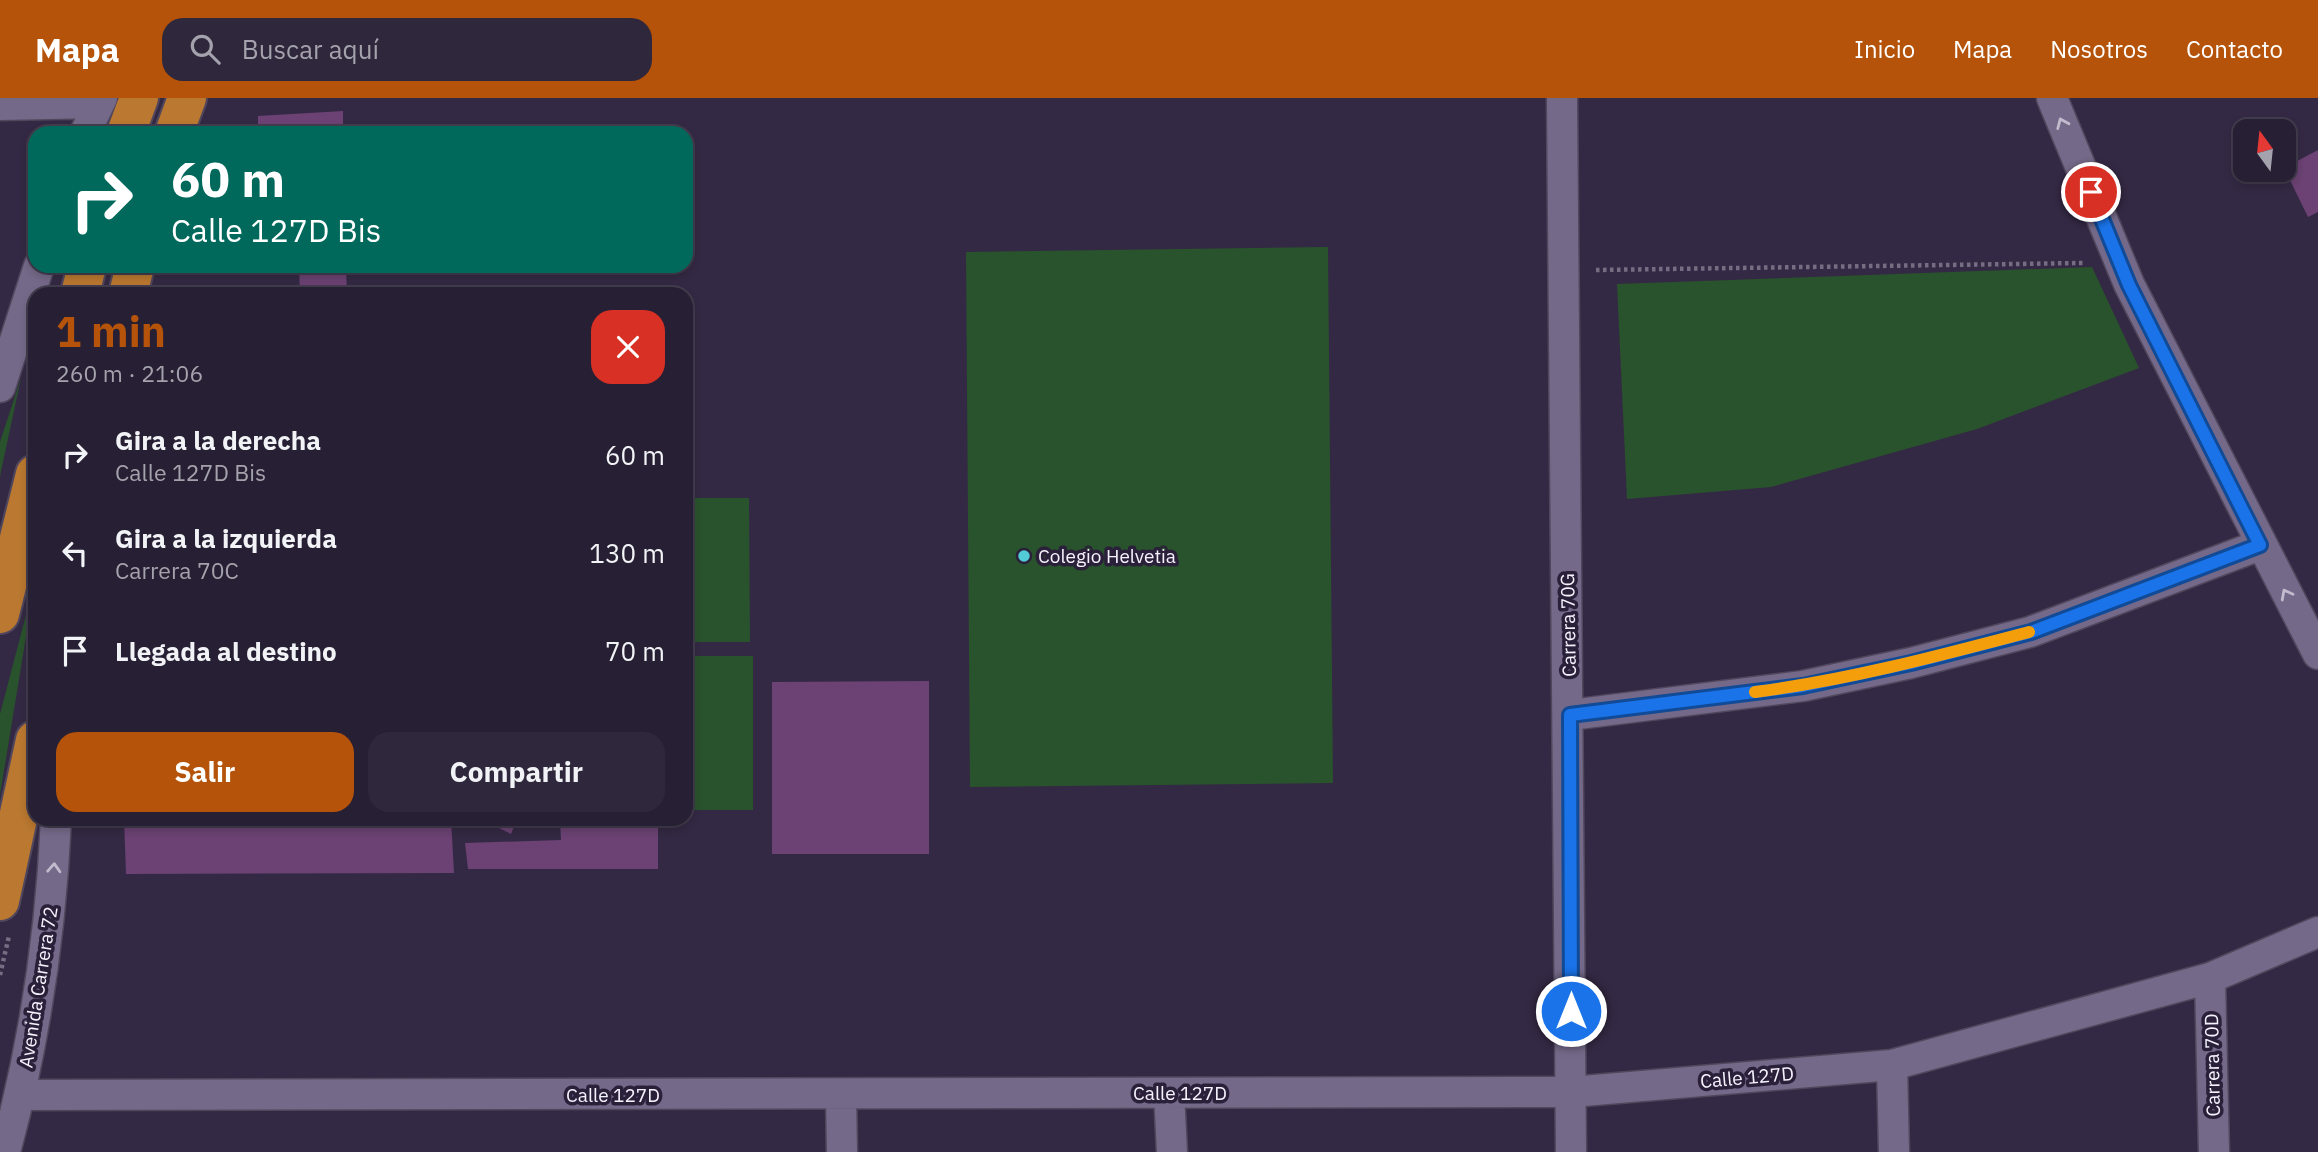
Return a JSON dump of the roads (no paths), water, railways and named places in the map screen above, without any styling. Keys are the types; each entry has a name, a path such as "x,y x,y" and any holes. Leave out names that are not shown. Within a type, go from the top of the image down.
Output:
{"highway":[{"path":"129,126 139,98"},
{"path":"177,126 187,98"},
{"path":"0,614 28,502"},
{"path":"0,901 28,772"}],"street":[{"name":"Carrera 70G","path":"1562,98 1570,715 1572,1152"},
{"path":"2052,98 2121,262 2260,545 2318,654"},
{"path":"0,105 100,101 88,126"},
{"path":"0,387 28,300"},
{"path":"1570,715 1803,686 1911,663 2031,632 2260,545"},
{"name":"Avenida Carrera 72","path":"5,1152 20,1095 46,959 56,826"},
{"name":"Calle 127D","path":"20,1095 1571,1092 1892,1065 2210,978 2318,932"},
{"name":"Carrera 70D","path":"2210,978 2214,1152"},
{"path":"1892,1065 1894,1152"},
{"path":"1169,1093 1172,1152"},
{"path":"841,1094 842,1152"}],"place":[{"name":"Colegio Helvetia","path":"1024,556"}]}
